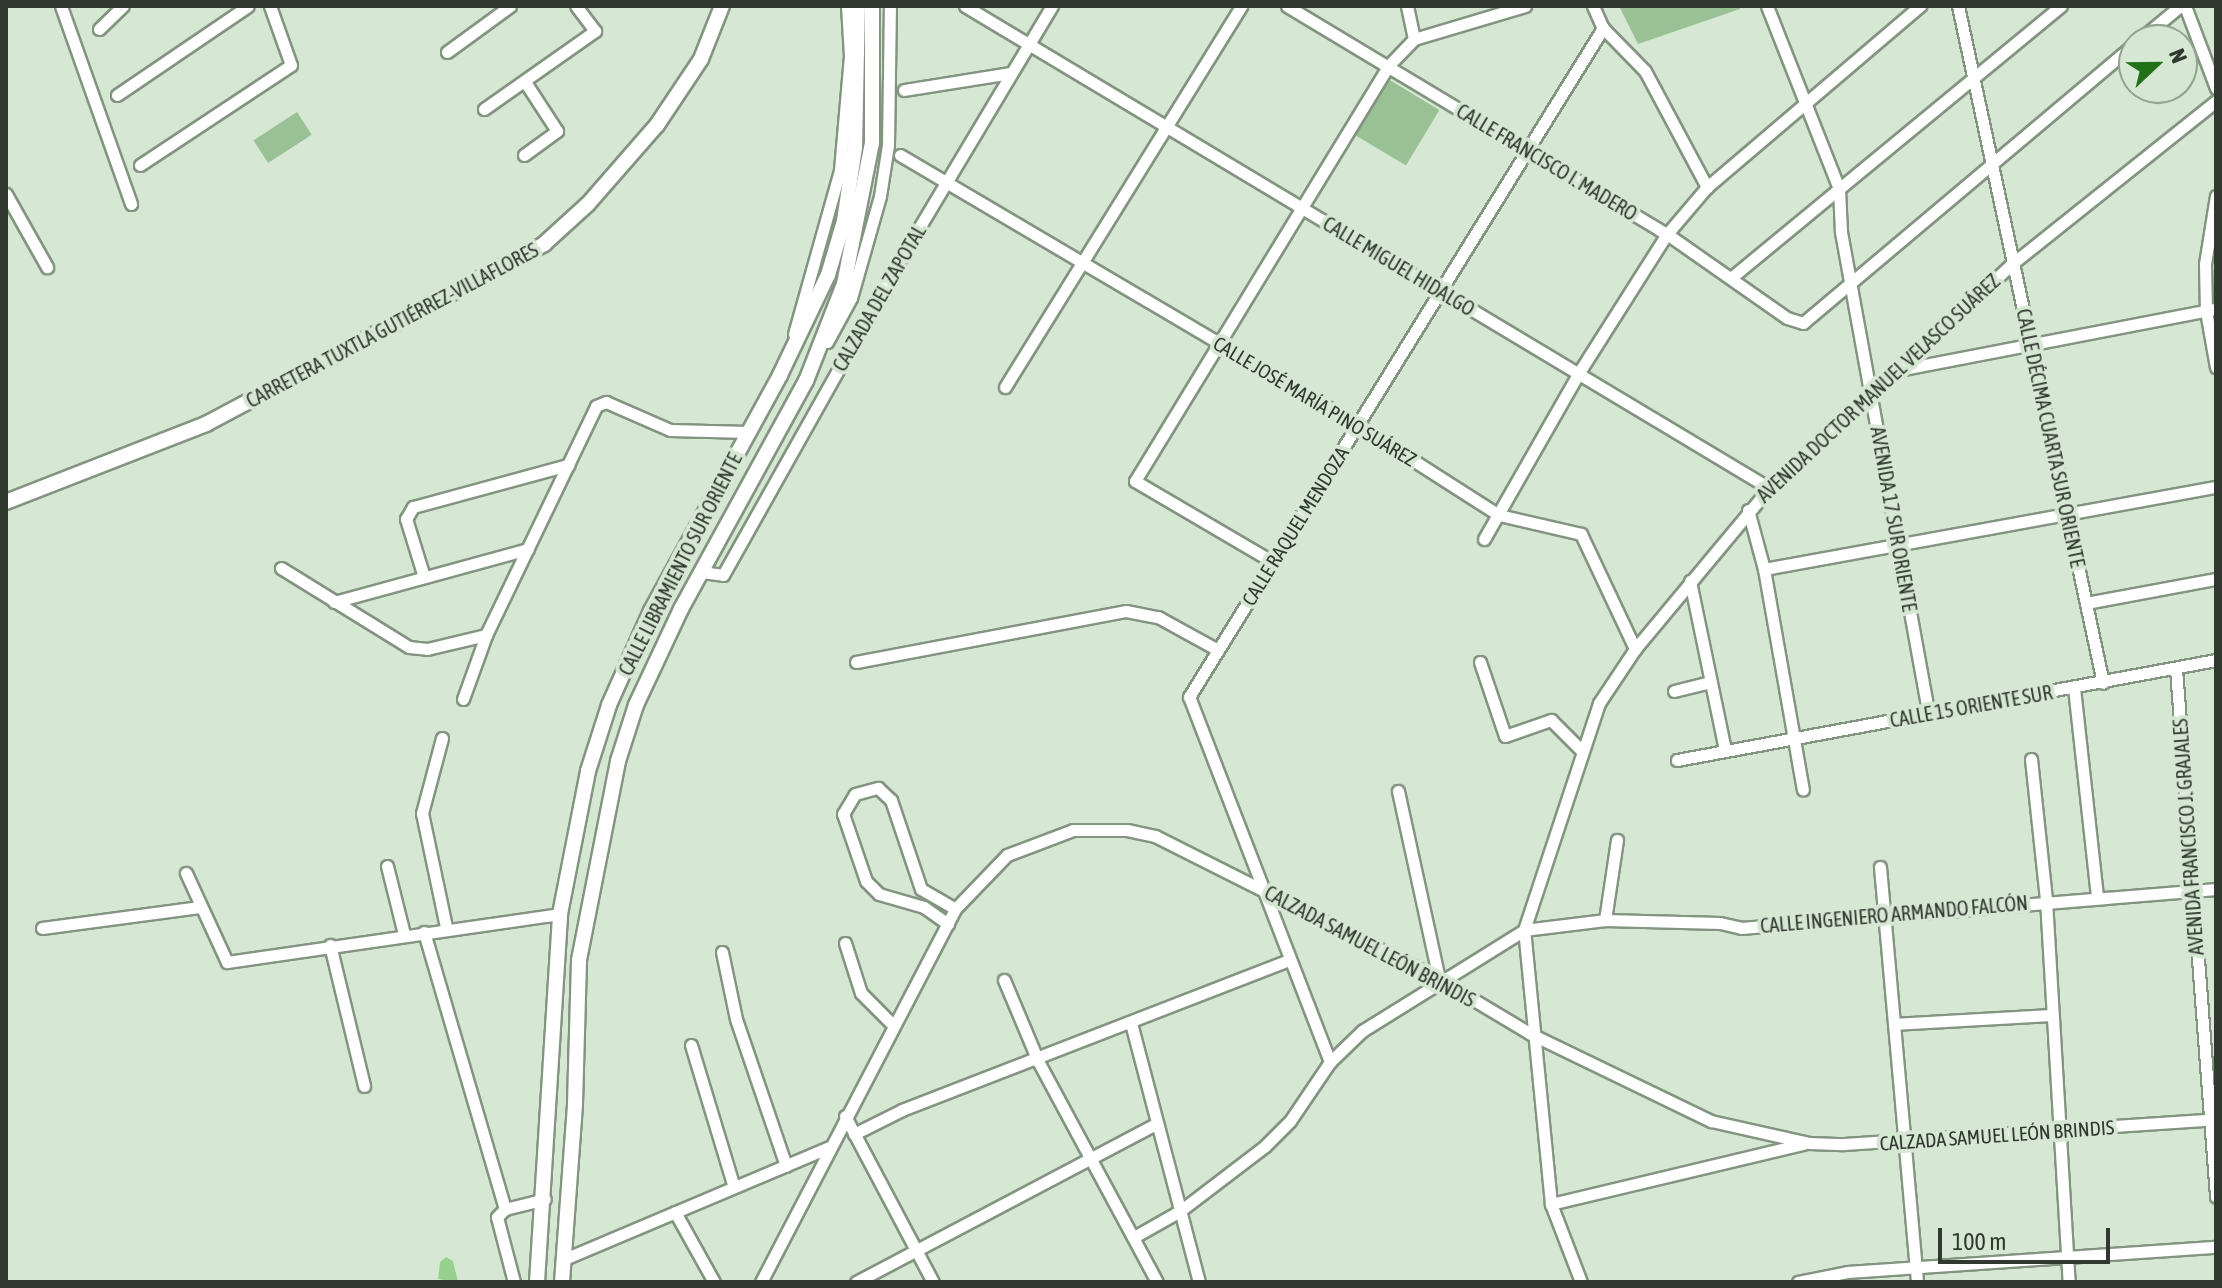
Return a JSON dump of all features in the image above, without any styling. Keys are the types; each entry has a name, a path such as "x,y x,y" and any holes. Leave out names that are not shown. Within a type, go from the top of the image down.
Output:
{"main road":[{"name":"CARRETERA TUXTLA GUTIÉRREZ-VILLAFLORES","path":"6,502 206,424 544,244 588,204 657,125 701,59 722,6"},
{"name":"CALLE LIBRAMIENTO SUR ORIENTE","path":"537,1282 545,1199 560,914 588,771 609,705 651,611 780,375 828,275 844,221 855,147 858,6"},
{"name":"CALLE LIBRAMIENTO SUR ORIENTE","path":"562,1282 575,1104 579,960 602,826 636,705 702,572 806,381 844,284 865,193 872,143 872,6"}],"street":[{"path":"61,6 131,204"},
{"path":"99,29 123,6"},
{"path":"117,95 248,6"},
{"path":"140,165 291,65 270,6"},
{"path":"447,52 510,6"},
{"path":"484,109 595,31 576,6"},
{"path":"780,375 840,170 850,56 847,6"},
{"path":"806,381 851,298 872,233 888,145 890,6"},
{"name":"CALLE MIGUEL HIDALGO","path":"965,6 1769,488"},
{"name":"CALZADA DEL ZAPOTAL","path":"702,572 723,575 948,180 1052,6"},
{"path":"1005,387 1241,6"},
{"name":"CALLE FRANCISCO I. MADERO","path":"1287,6 1667,234 1787,318 1803,323 1851,282"},
{"path":"1407,6 1414,39"},
{"path":"1273,562 1135,481 1389,65 1414,39 1525,6"},
{"path":"1593,6 1603,28 1645,71 1707,187"},
{"name":"AVENIDA 17 SUR ORIENTE","path":"1767,6 1839,189 1851,282 1928,712"},
{"path":"1484,539 1578,374 1667,234 1707,187 1920,6"},
{"name":"CALLE DÉCIMA CUARTA SUR ORIENTE","path":"1958,6 2103,683"},
{"path":"1732,277 2061,6"},
{"path":"2159,24 2182,6 2216,88"},
{"name":"CALLE RAQUEL MENDOZA","path":"1262,889 1189,697 1603,28"},
{"path":"1851,282 2118,57"},
{"path":"904,90 1010,73"},
{"path":"524,155 557,131 525,82"},
{"name":"AVENIDA DOCTOR MANUEL VELASCO SUÁREZ","path":"1581,1282 1551,1204 1531,1034 1524,930 1580,749 1599,703 1635,649 1769,488 1872,388 2013,263 2216,101"},
{"name":"CALLE JOSÉ MARÍA PINO SUÁREZ","path":"900,155 948,180 1358,425 1499,515 1581,534 1635,649"},
{"path":"6,194 47,267"},
{"path":"2216,196 2207,240 2216,367"},
{"path":"1895,370 2211,310"},
{"path":"463,699 486,635 600,403 670,430 749,432"},
{"path":"424,577 408,513 568,465"},
{"path":"1764,569 2216,487"},
{"path":"1748,510 1764,569 1791,738 1803,790"},
{"path":"722,536 741,545"},
{"path":"334,602 528,549"},
{"path":"281,568 409,647 427,649 486,635"},
{"path":"2086,603 2216,579"},
{"path":"1690,581 1725,750"},
{"path":"856,662 1126,611 1158,617 1218,650"},
{"name":"CALLE 15 ORIENTE SUR","path":"1677,760 2216,660"},
{"path":"1480,662 1505,736 1551,720 1580,749"},
{"name":"AVENIDA FRANCISCO J. GRAJALES","path":"2176,669 2216,1196"},
{"path":"1674,691 1711,682"},
{"path":"2074,688 2097,898"},
{"path":"442,738 422,813 446,927"},
{"path":"2031,759 2046,900 2057,1133 2069,1282"},
{"path":"948,924 924,907 879,894 866,881 844,804 855,794 878,788 891,800 921,889 955,909"},
{"path":"1398,791 1439,979"},
{"name":"CALZADA SAMUEL LEÓN BRINDIS","path":"761,1282 955,909 1007,855 1073,830 1127,830 1155,836 1439,979 1531,1034 1711,1121 1809,1143 1905,1142 2057,1133 2212,1119"},
{"path":"1605,920 1617,840"},
{"path":"387,866 404,934"},
{"path":"1880,867 1917,1282"},
{"path":"186,873 227,962 446,927 560,914"},
{"path":"1262,889 1330,1062"},
{"name":"CALLE INGENIERO ARMANDO FALCÓN","path":"1524,930 1605,920 1720,923 1741,928 2046,900 2216,889"},
{"path":"42,928 200,907"},
{"path":"1134,1237 1180,1211 1265,1146 1290,1121 1330,1062 1374,1022 1439,979 1524,930"},
{"path":"424,932 505,1209"},
{"path":"845,943 861,993 893,1025"},
{"path":"330,945 364,1086"},
{"path":"722,952 736,1019 786,1166"},
{"path":"854,1134 902,1110 1038,1061 1288,960"},
{"path":"1004,980 1038,1061 1157,1282"},
{"path":"1894,1024 2050,1015"},
{"path":"1131,1023 1199,1282"},
{"path":"691,1045 734,1187"},
{"path":"845,1116 933,1282"},
{"path":"856,1282 913,1249 1157,1123"},
{"path":"1551,1204 1809,1143"},
{"path":"562,1260 829,1147"},
{"path":"514,1282 497,1217 505,1209 545,1199"},
{"path":"675,1212 714,1282"},
{"path":"1798,1282 1847,1272 2216,1247"}],"shaded area":[{"path":"1619,6 1739,6 1740,9 1638,44"},
{"path":"1388,79 1439,110 1406,166 1355,135"},
{"path":"297,112 312,135 268,163 253,140"},
{"path":"446,1257 453,1261 458,1282 438,1279 440,1262"}]}
